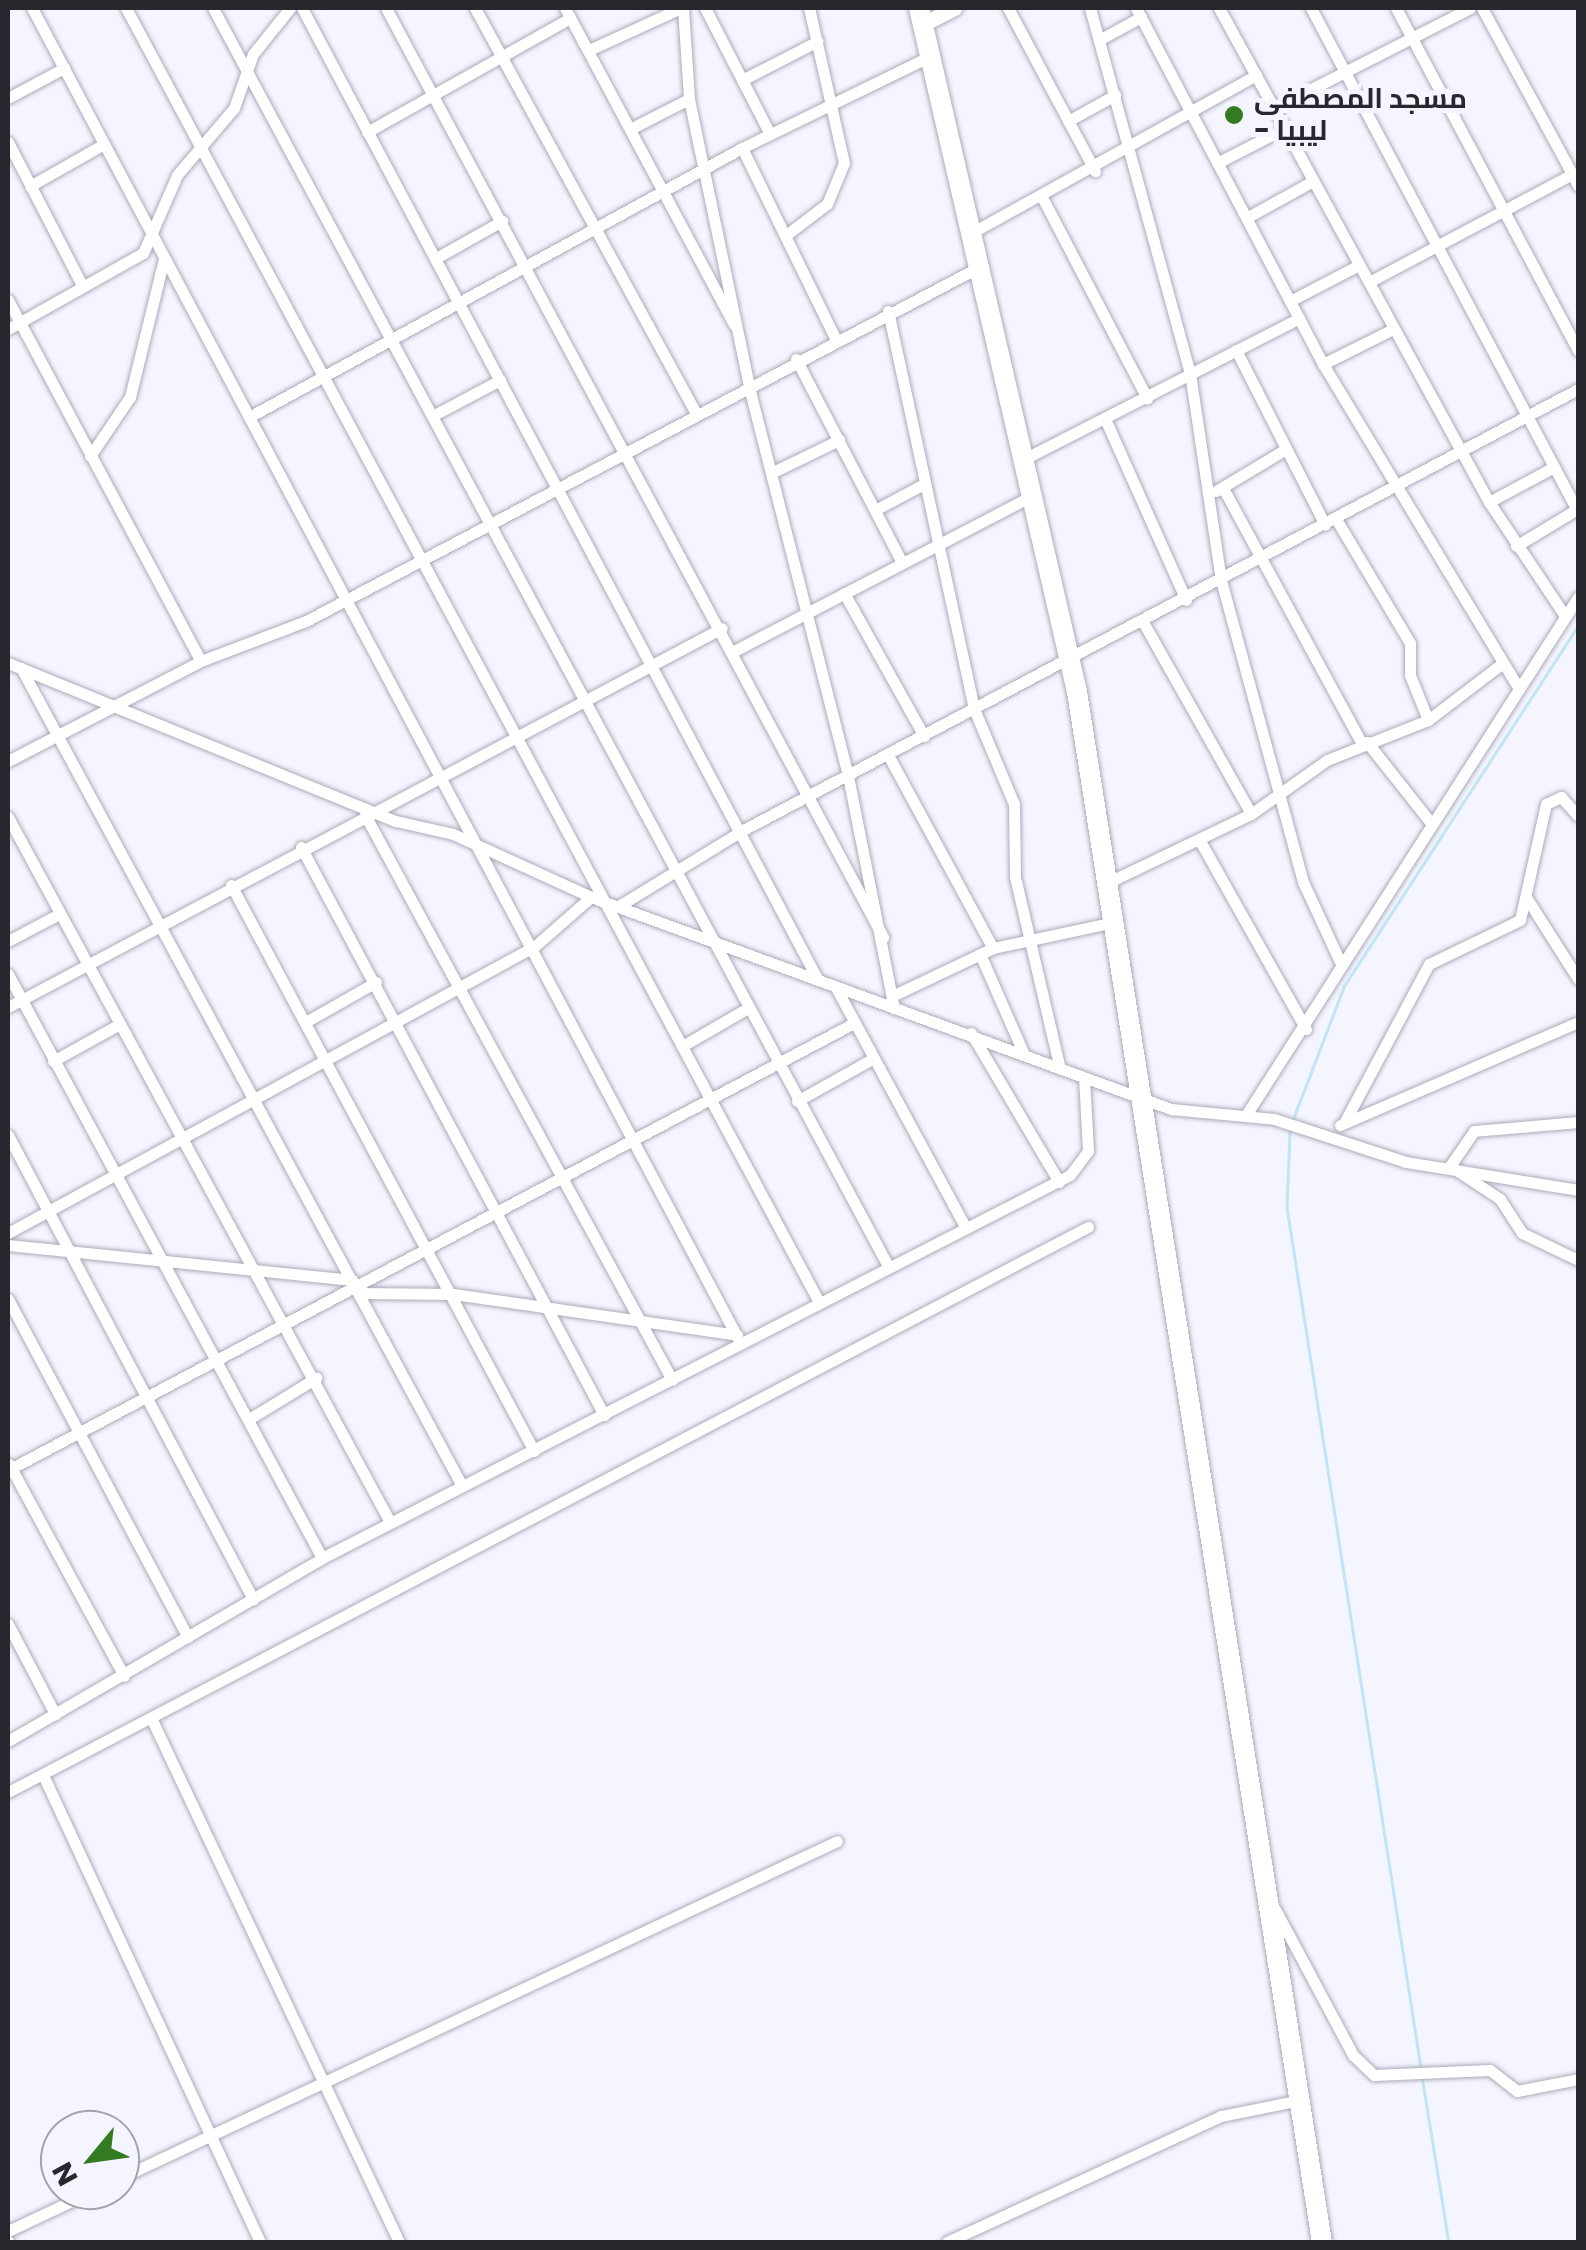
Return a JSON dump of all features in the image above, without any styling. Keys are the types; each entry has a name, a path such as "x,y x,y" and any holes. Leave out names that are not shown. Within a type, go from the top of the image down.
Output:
{"highway":[{"path":"921,16 1071,660 1117,922 1322,2242"}],"street":[{"path":"32,8 344,597 435,778 486,852 536,946 739,1340"},
{"path":"126,8 327,375 597,899 714,1097 819,1302"},
{"path":"213,8 676,868 707,940 887,1264"},
{"path":"14,326 143,254 167,191 234,108 246,67 290,8"},
{"path":"302,8 651,665 743,830 818,980"},
{"path":"386,8 813,798 883,938"},
{"path":"474,8 696,411"},
{"path":"589,50 682,8 689,99 749,383 848,776 893,1002"},
{"path":"705,8 770,134"},
{"path":"786,235 839,185 833,101 809,8"},
{"path":"921,16 954,8"},
{"path":"1008,8 1094,171"},
{"path":"1090,8 1190,373 1221,580 1307,894 1341,964"},
{"path":"1219,8 1488,502 1565,616"},
{"path":"1310,8 1578,511 1516,546"},
{"path":"1396,8 1578,351"},
{"path":"1274,108 1470,8"},
{"path":"1369,282 1504,209 1576,178 1482,8"},
{"path":"1099,40 1138,12 1323,364 1499,666 1517,686"},
{"path":"367,132 502,57 568,13 740,338"},
{"path":"742,80 818,41"},
{"path":"249,417 742,148 931,56"},
{"path":"8,98 64,68"},
{"path":"973,232 1132,151 1256,75"},
{"path":"1068,121 1115,95"},
{"path":"632,128 689,99"},
{"path":"1219,162 1284,128"},
{"path":"8,142 83,288"},
{"path":"30,186 104,144"},
{"path":"742,148 834,338"},
{"path":"1248,217 1313,181"},
{"path":"1044,199 1147,398"},
{"path":"436,258 502,222"},
{"path":"90,456 130,397 164,257"},
{"path":"1290,301 1358,265"},
{"path":"8,761 60,737 108,706 344,597 624,447 981,266"},
{"path":"8,300 14,326 201,661"},
{"path":"888,311 974,709 1014,804 1015,877 1060,1069"},
{"path":"1026,458 1106,422 1190,373 1299,318"},
{"path":"1323,364 1393,329"},
{"path":"1236,350 1286,450 1410,643 1410,675 1428,720"},
{"path":"796,359 902,563"},
{"path":"434,415 500,380"},
{"path":"617,907 743,830 813,798 1578,389"},
{"path":"1106,422 1186,600"},
{"path":"771,473 838,440"},
{"path":"1208,495 1286,450"},
{"path":"1488,502 1554,467"},
{"path":"875,510 924,484"},
{"path":"1224,488 1365,743 1431,823"},
{"path":"734,651 1035,494"},
{"path":"844,593 924,736"},
{"path":"1246,1115 1306,1028 1341,964 1578,597"},
{"path":"1143,622 1250,814"},
{"path":"8,1008 302,847 722,628"},
{"path":"8,663 368,813 486,852 617,907 818,980 893,1002 1084,1078 1144,1097 1327,1130 1406,1162 1450,1166 1578,1190"},
{"path":"1110,881 1250,814 1365,743 1428,720 1499,666"},
{"path":"21,668 256,1094 462,1486"},
{"path":"888,755 993,948"},
{"path":"1344,1122 1429,964 1511,928 1526,896 1546,804 1560,797 1578,816"},
{"path":"368,813 672,1380"},
{"path":"8,816 118,1025 316,1378 390,1522"},
{"path":"1200,841 1306,1028"},
{"path":"302,847 604,1415"},
{"path":"231,885 329,1054 534,1450"},
{"path":"1526,896 1578,979"},
{"path":"8,1232 329,1054 536,946 597,899"},
{"path":"8,941 59,914"},
{"path":"893,1002 993,948 1031,936 1117,922"},
{"path":"980,954 1024,1054"},
{"path":"8,974 172,1266 322,1558"},
{"path":"309,1020 376,982"},
{"path":"835,986 852,1024 965,1226"},
{"path":"684,1044 746,1009"},
{"path":"1327,1130 1578,1022"},
{"path":"124,1676 9,1467 432,1250 852,1024"},
{"path":"54,1061 118,1025"},
{"path":"971,1033 1059,1182"},
{"path":"798,1100 872,1058"},
{"path":"8,1741 322,1558 672,1380 739,1340 887,1264 1059,1182 1088,1151 1084,1078"},
{"path":"1450,1166 1474,1130 1578,1122"},
{"path":"8,1134 253,1599"},
{"path":"1450,1166 1500,1199 1522,1233 1578,1260"},
{"path":"8,1792 152,1722 1088,1227"},
{"path":"8,1245 356,1287 454,1294 641,1321 739,1340"},
{"path":"8,1299 76,1435 188,1637"},
{"path":"248,1419 316,1378"},
{"path":"8,1624 55,1714"},
{"path":"152,1722 399,2242"},
{"path":"43,1775 260,2242"},
{"path":"140,2169 837,1841"},
{"path":"1268,1894 1360,2064 1406,2078 1494,2070 1517,2090 1578,2080"},
{"path":"947,2242 1221,2116 1300,2100"},
{"path":"8,2231 52,2210"}],"waterway":[{"path":"1293,1119 1344,986 1578,626"},
{"path":"1290,1132 1287,1207 1421,2068"},
{"path":"1422,2076 1449,2242"}],"place":[{"name":"مسجد المصطفى - ليبيا","path":"1234,115"}]}
